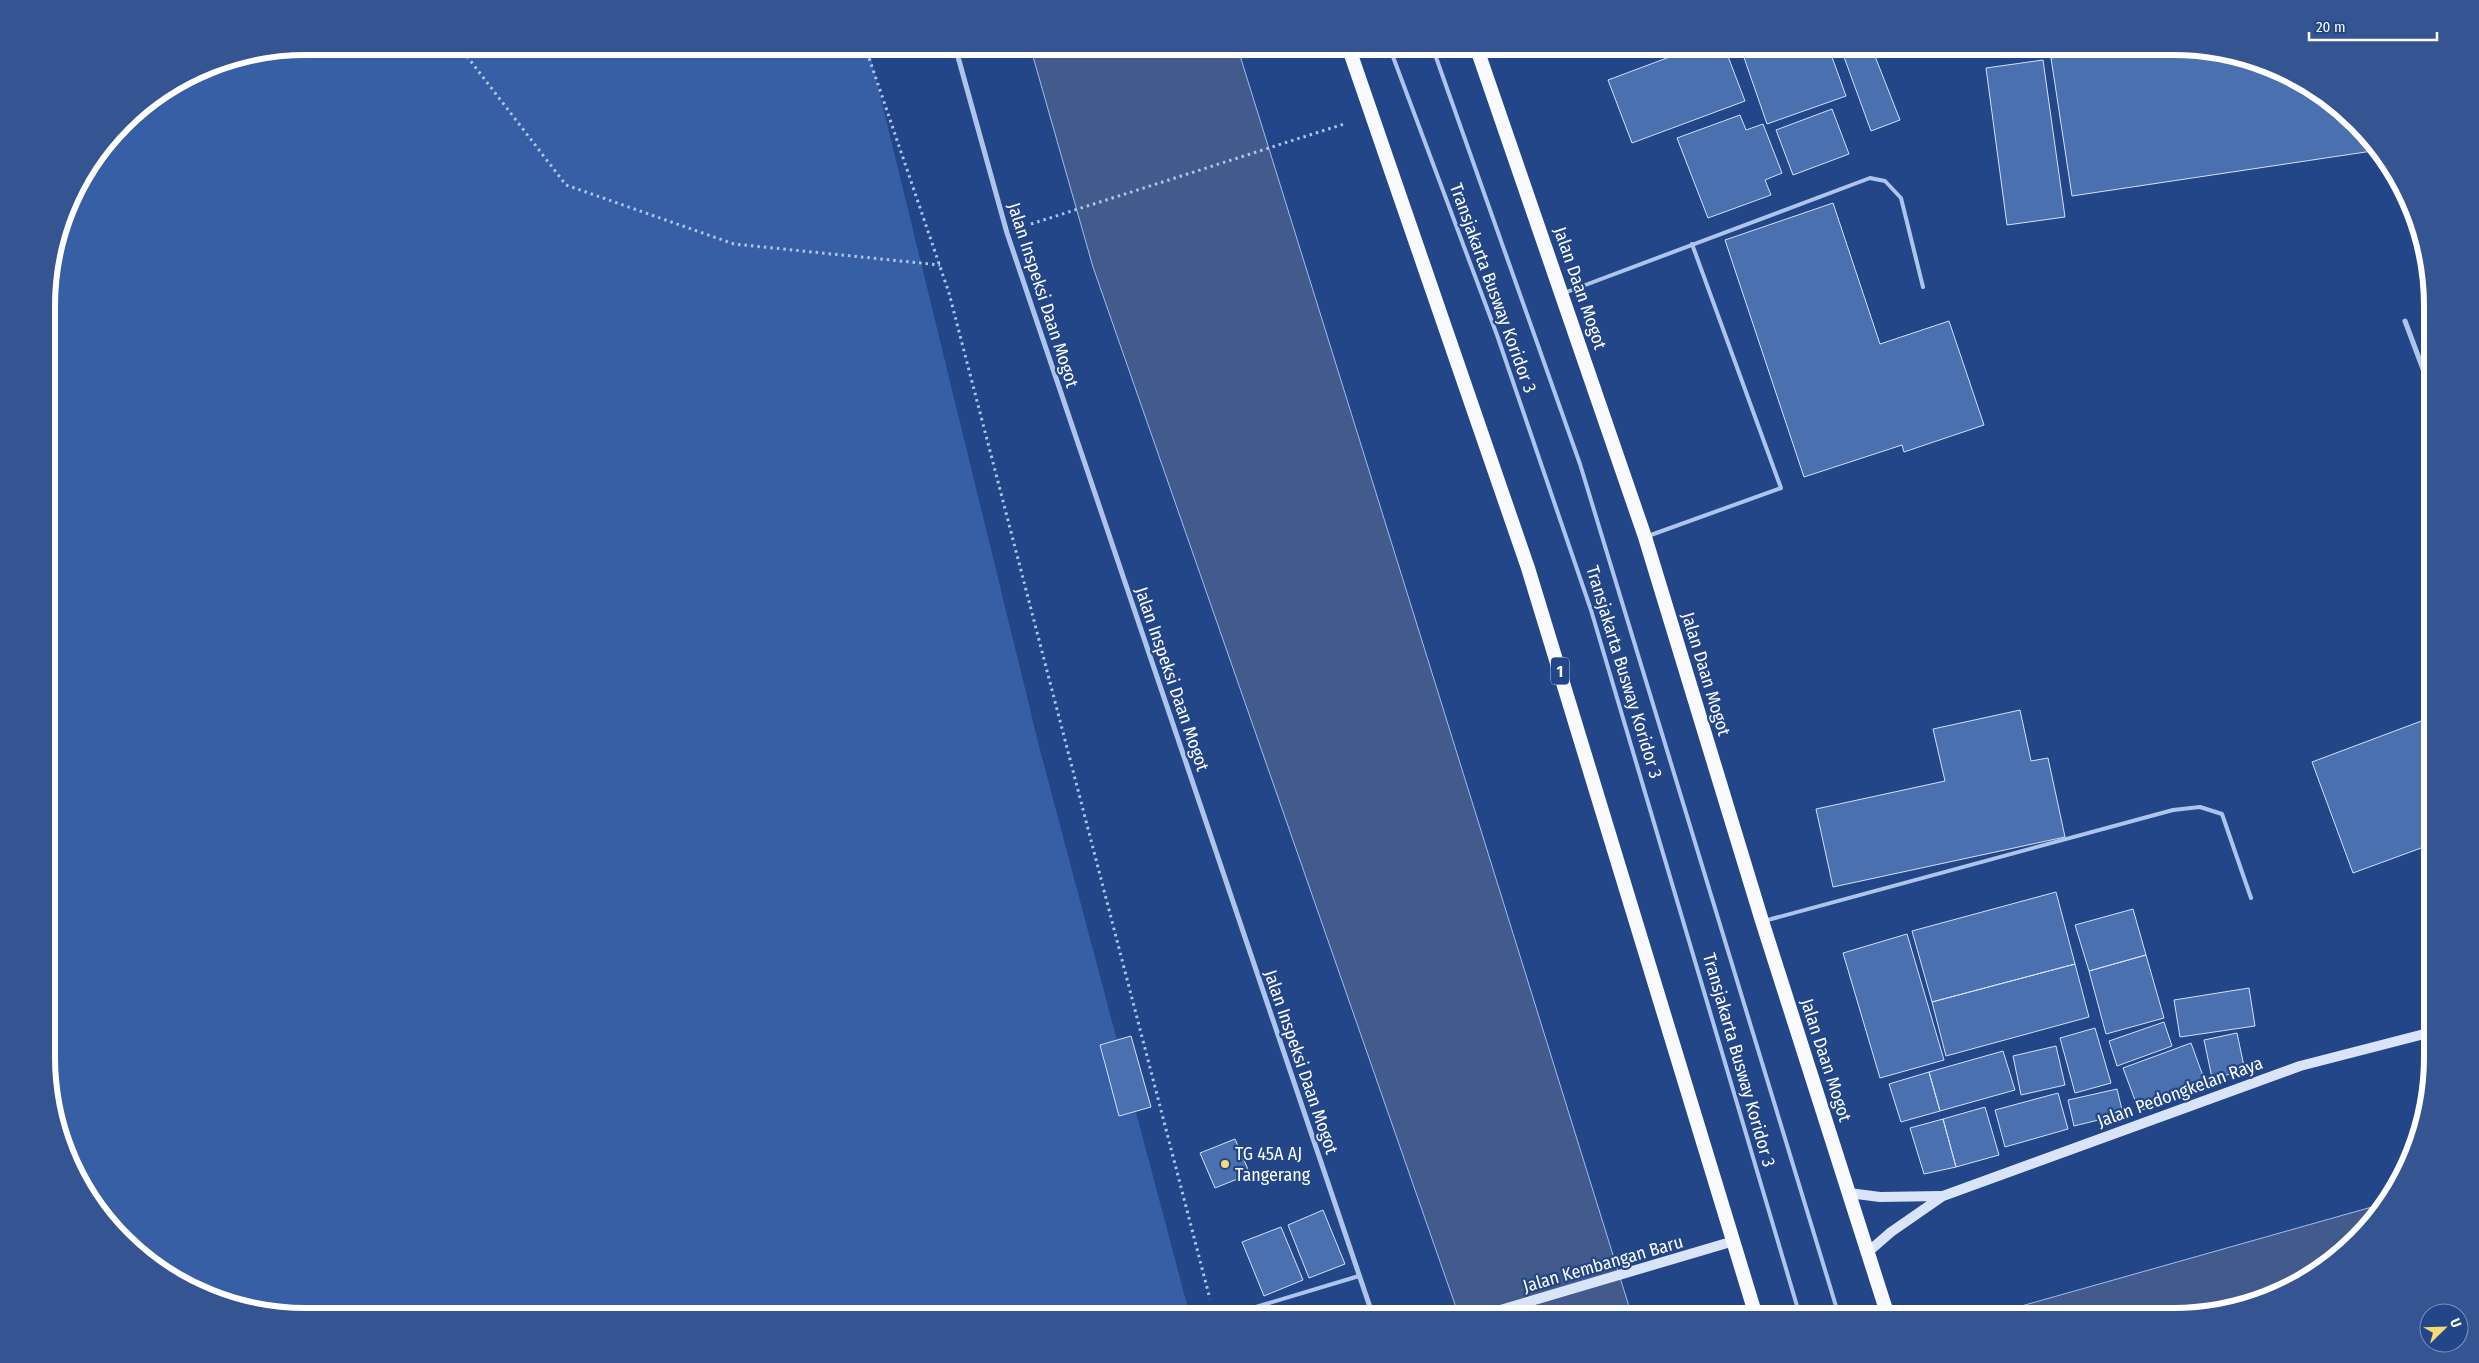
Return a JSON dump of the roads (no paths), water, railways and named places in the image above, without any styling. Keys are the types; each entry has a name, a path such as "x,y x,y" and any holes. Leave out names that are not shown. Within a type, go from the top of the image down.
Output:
{"highway":[{"name":"1","path":"1351,55 1531,577 1754,1308"},
{"name":"Jalan Daan Mogot","path":"1479,55 1645,537 1762,921 1885,1308"}],"main road":[{"name":"Jalan Pedongkelan Raya","path":"1869,1257 1898,1227 1942,1196 2300,1066 2424,1034"},
{"name":"Jalan Pedongkelan Raya","path":"1849,1193 1880,1197 1942,1196"},
{"name":"Jalan Kembangan Baru","path":"1508,1308 1734,1241"}],"street":[{"name":"Jalan Inspeksi Daan Mogot","path":"958,55 1007,233 1370,1308"},
{"path":"2405,322 2424,372"}],"lane":[{"name":"Transjakarta Busway Koridor 3","path":"1392,55 1497,335 1591,610 1798,1308"},
{"name":"Transjakarta Busway Koridor 3","path":"1435,55 1580,464 1837,1308"},
{"path":"1562,294 1870,178 1885,181 1901,198 1923,288"},
{"path":"1645,537 1781,488 1692,244"},
{"path":"1762,921 2173,810 2200,807 2222,814 2251,898"},
{"path":"1253,1308 1359,1276"}],"place":[{"name":"TG 45A AJ Tangerang","path":"1225,1164"}]}
